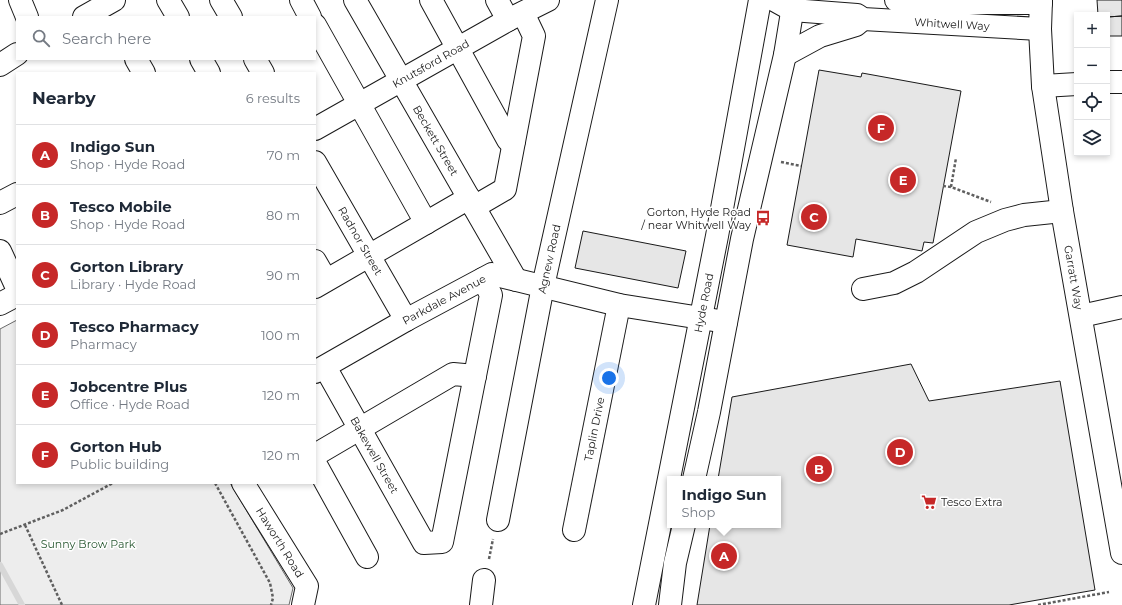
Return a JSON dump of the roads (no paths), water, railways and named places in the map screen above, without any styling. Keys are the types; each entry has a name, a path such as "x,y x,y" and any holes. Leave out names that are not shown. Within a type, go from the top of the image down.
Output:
{"main road":[{"path":"20,0 27,16"},
{"path":"168,0 177,16"},
{"path":"221,0 230,16"},
{"path":"301,0 309,16"},
{"name":"Beckett Street","path":"355,0 516,280"},
{"path":"431,0 508,140 514,141"},
{"path":"316,266 320,284 426,223 505,189 534,36 497,0"},
{"name":"Knutsford Road","path":"316,128 515,16 548,0"},
{"name":"Agnew Road","path":"498,520 542,286 607,0"},
{"name":"Hyde Road","path":"670,476 701,318 760,0"},
{"name":"Whitwell Way","path":"896,0 924,3 1041,1"},
{"name":"Garratt Way","path":"1041,1 1040,29 1043,86 1062,211 1081,316 1116,482 1122,553"},
{"path":"695,476 710,412 742,239 785,54 787,3"},
{"name":"Whitwell Way","path":"787,3 857,15 863,19 1040,29"},
{"path":"87,16 110,7"},
{"path":"785,54 820,36 856,25 863,19"},
{"path":"316,27 426,223"},
{"path":"0,64 16,55"},
{"path":"137,60 143,72"},
{"path":"202,60 208,72"},
{"path":"256,60 262,72"},
{"path":"1110,82 1122,82"},
{"path":"1043,86 1074,84"},
{"name":"Radnor Street","path":"316,164 406,320"},
{"path":"0,203 16,195"},
{"path":"863,289 894,283 916,272 976,232 1004,220 1024,215 1062,211"},
{"path":"0,251 16,286"},
{"name":"Parkdale Avenue","path":"320,369 406,320 492,274 619,305 726,322"},
{"path":"316,454 453,374 475,376 491,296 483,279"},
{"path":"0,304 16,296"},
{"name":"Taplin Drive","path":"574,530 619,305"},
{"path":"1081,316 1122,307"},
{"name":"Bakewell Street","path":"320,369 359,428 424,543 442,542 475,376"},
{"path":"316,465 367,556"},
{"name":"Haworth Road","path":"244,484 307,586 303,605"},
{"name":"Hyde Road","path":"644,605 667,489"},
{"path":"670,605 675,562 683,528"},
{"path":"481,605 484,580"}],"waterway":[{"path":"0,565 22,605"}],"place":[{"name":"Gorton Hub","path":"881,128"},
{"name":"Jobcentre Plus","path":"903,180"},
{"name":"Gorton Library","path":"814,217"},
{"name":"Gorton, Hyde Road / near Whitwell Way","path":"763,218"},
{"name":"Tesco Pharmacy","path":"900,452"},
{"name":"Tesco Mobile","path":"819,469"},
{"name":"Tesco Extra","path":"929,502"},
{"name":"Indigo Sun","path":"724,556"}],"park label":[{"name":"Sunny Brow Park","path":"88,544"}]}
